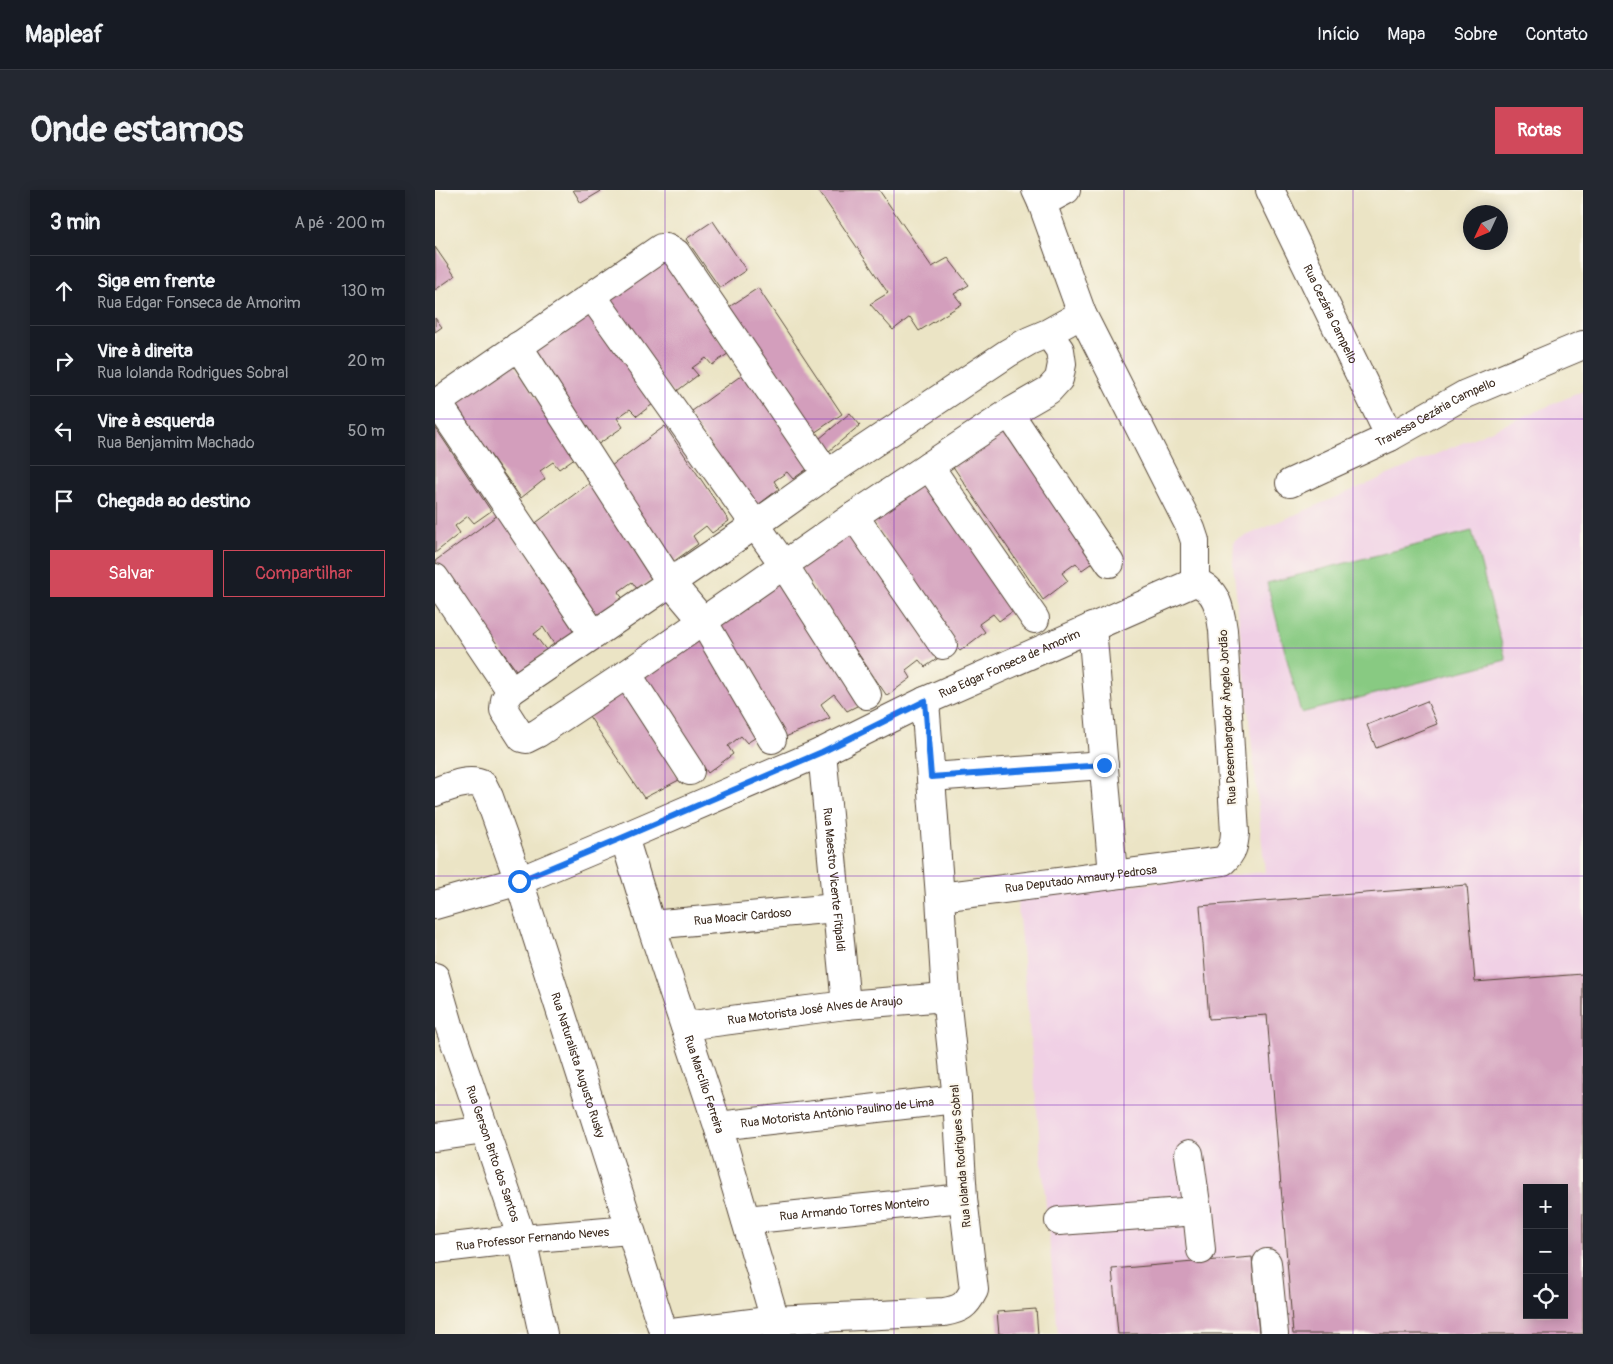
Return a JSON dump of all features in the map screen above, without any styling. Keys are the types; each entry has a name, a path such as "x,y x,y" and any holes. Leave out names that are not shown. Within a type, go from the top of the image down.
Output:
{"street":[{"path":"1065,190 1039,197 1082,314 1191,529 1195,541 1195,582"},
{"name":"Rua Cezária Campello","path":"1269,190 1389,437"},
{"path":"594,635 436,403 518,346 661,248 666,248 676,254 827,474"},
{"path":"592,296 783,565 867,695"},
{"path":"1048,333 1060,350 1062,364 1059,378 1049,390 1009,413 854,516 627,674 537,733 526,739 521,738 504,710 505,700 511,691 671,583 827,474 1009,353 1082,314"},
{"name":"Travessa Cezária Campello","path":"1290,483 1389,437 1466,394 1583,345"},
{"path":"518,346 671,583 703,621 772,739"},
{"path":"1009,413 1110,563"},
{"path":"929,466 1035,619"},
{"path":"854,516 943,645"},
{"path":"435,578 511,691"},
{"name":"Rua Edgar Fonseca de Amorim","path":"435,905 519,881 624,837 822,752 925,701 1195,582"},
{"name":"Rua Desembargador Ângelo Jordão","path":"1195,582 1205,585 1211,592 1221,613 1223,630 1235,833 1233,849 1223,861"},
{"path":"1092,626 1113,875"},
{"path":"627,674 691,771"},
{"name":"Rua Iolanda Rodrigues Sobral","path":"664,1334 776,1327 905,1324 957,1310 963,1306 974,1290 963,1198 957,1099 946,997 925,701"},
{"name":"Rua Maestro Vicente Fitipaldi","path":"822,752 846,1005"},
{"path":"931,777 1104,765"},
{"name":"Rua Naturalista Augusto Rusky","path":"435,792 463,783 473,782 483,785 489,797 519,881 664,1334"},
{"name":"Rua Marcílio Ferreira","path":"624,837 651,925 718,1126 776,1327"},
{"name":"Rua Deputado Amaury Pedrosa","path":"940,897 1223,861"},
{"name":"Rua Moacir Cardoso","path":"651,925 836,908"},
{"name":"Rua Gerson Brito dos Santos","path":"435,977 442,1027 485,1130 522,1239 543,1334"},
{"name":"Rua Motorista José Alves de Araujo","path":"685,1026 846,1005 946,997"},
{"name":"Rua Motorista Antônio Paulino de Lima","path":"718,1126 957,1099"},
{"path":"435,1137 485,1130"},
{"path":"1189,1154 1201,1250"},
{"name":"Rua Armando Torres Monteiro","path":"746,1220 963,1198"},
{"path":"1059,1221 1197,1211"},
{"name":"Rua Professor Fernando Neves","path":"435,1249 522,1239 630,1230"},
{"path":"1267,1263 1274,1334"}],"shaded area":[{"path":"1583,391 1583,1334 1058,1334 1017,897 1265,872 1233,564 1234,541"}],"green space":[{"path":"1472,531 1506,660 1301,713 1267,583"}],"building":[{"path":"573,190 603,190 581,203"},
{"path":"818,190 879,190 932,267 948,258 969,285 954,294 962,304 919,331 910,317 893,330 870,304 888,293"},
{"path":"713,221 746,270 720,288 686,239"},
{"path":"435,247 455,276 435,290"},
{"path":"665,258 729,353 712,365 706,358 692,368 698,375 673,394 607,300"},
{"path":"758,288 842,414 811,435 726,309"},
{"path":"590,309 653,404 637,416 630,409 617,418 623,427 597,445 532,351"},
{"path":"435,318 442,327 435,332"},
{"path":"512,362 576,457 559,469 553,462 540,471 545,479 521,498 454,404"},
{"path":"746,372 810,467 793,479 787,472 774,481 779,489 754,508 688,414"},
{"path":"850,413 860,425 829,451 819,439"},
{"path":"665,426 729,521 712,533 706,526 693,536 698,544 673,562 607,469"},
{"path":"435,427 491,511 474,523 468,516 455,526 460,533 435,553"},
{"path":"1008,427 1099,558 1082,570 1076,563 1062,573 1068,581 1043,600 952,465"},
{"path":"925,477 1016,609 999,621 993,614 979,624 985,632 960,651 869,516"},
{"path":"591,482 655,577 638,590 632,582 618,592 624,600 599,619 533,525"},
{"path":"502,512 580,631 556,647 543,627 534,634 547,651 519,674 435,561"},
{"path":"852,524 943,655 925,667 919,660 906,670 911,678 887,696 796,562"},
{"path":"782,578 865,702 847,711 834,694 821,704 830,718 783,738 716,624"},
{"path":"701,629 764,732 747,743 741,736 728,746 733,754 708,773 639,675"},
{"path":"623,682 679,780 644,798 585,710"},
{"path":"1427,701 1437,724 1376,748 1367,725"},
{"path":"1467,885 1475,982 1583,974 1583,1334 1293,1334 1267,1015 1209,1019 1200,906"},
{"path":"1252,1257 1259,1334 1118,1334 1112,1269"},
{"path":"1036,1309 1038,1334 999,1334 997,1312"}],"route":[{"path":"519,881 822,752 925,701 931,777 1104,765"}]}
